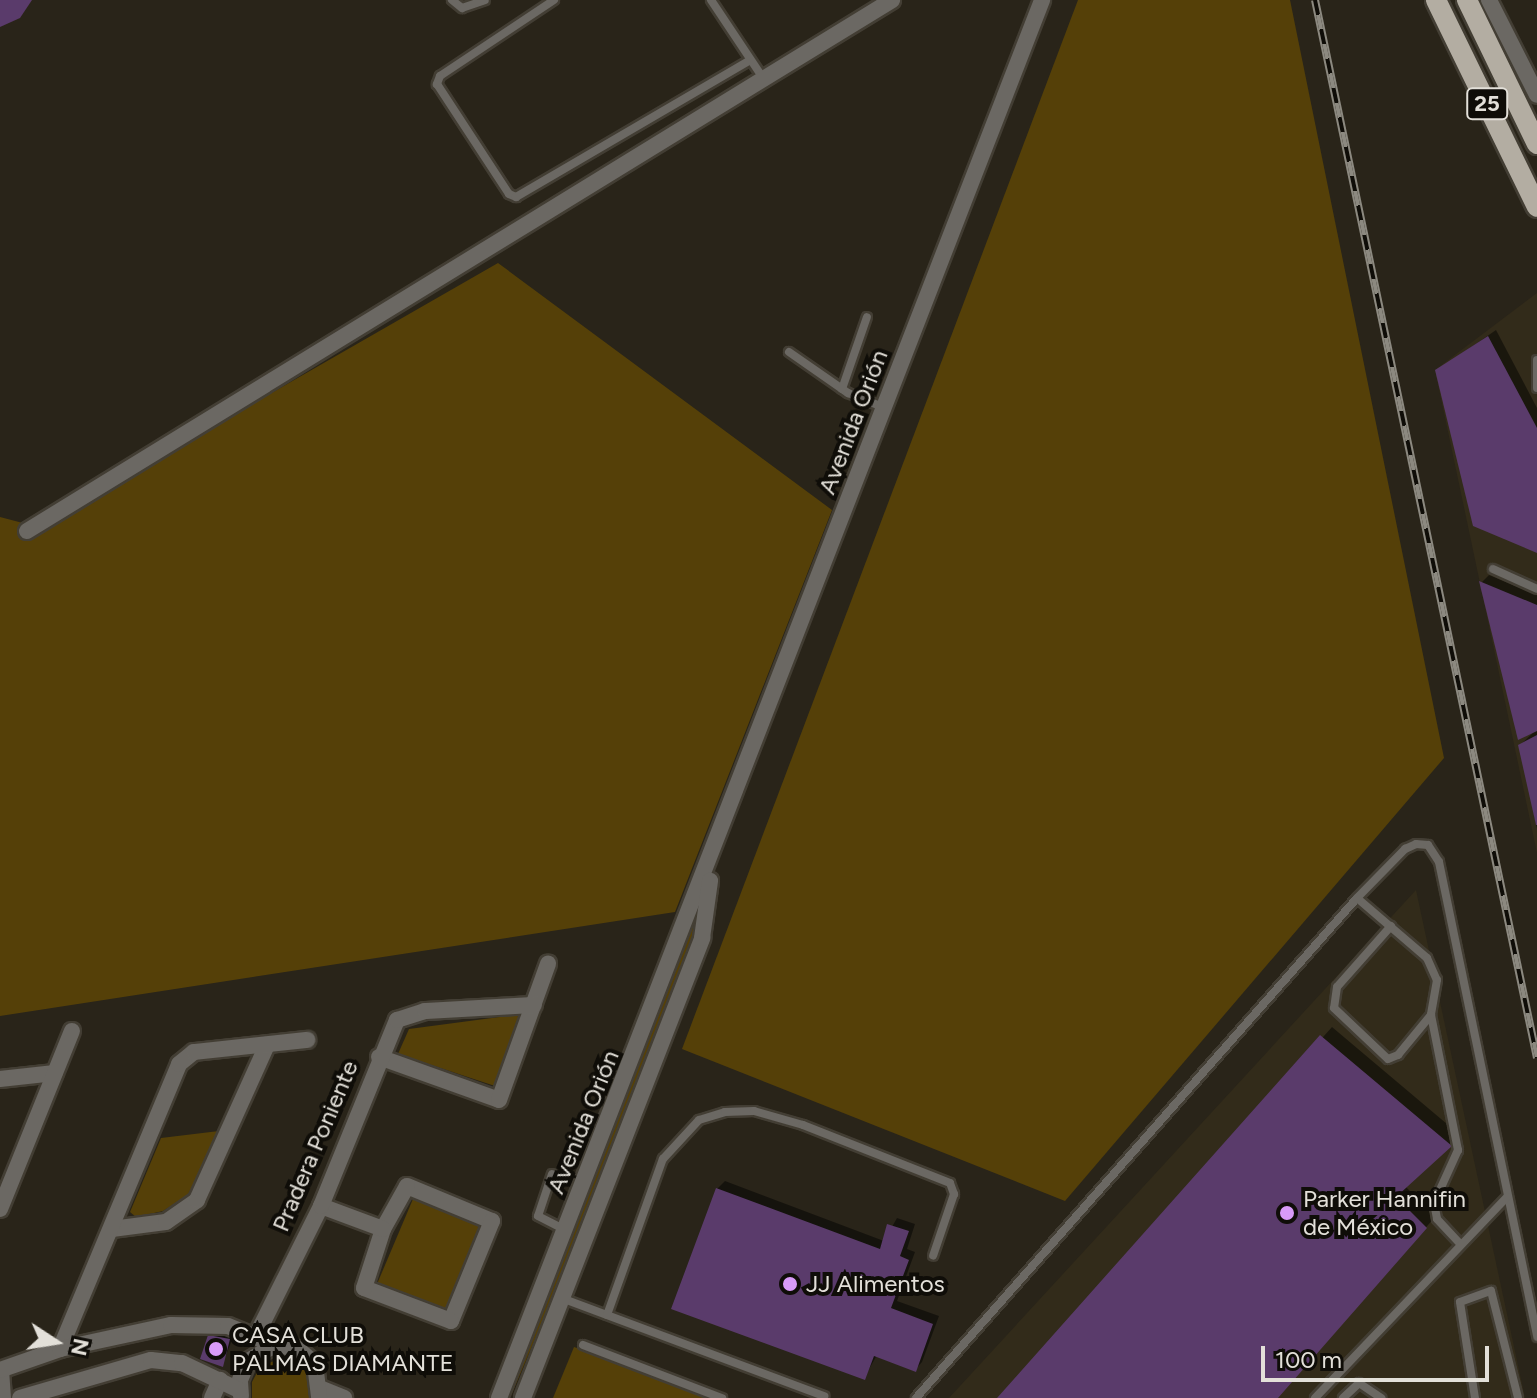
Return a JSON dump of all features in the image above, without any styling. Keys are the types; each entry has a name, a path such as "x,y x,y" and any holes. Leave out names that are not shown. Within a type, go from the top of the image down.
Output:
{"main road":[{"name":"25","path":"1436,0 1537,207"},
{"name":"25","path":"1467,0 1537,144"}],"street":[{"path":"27,531 892,0"},
{"name":"Avenida Orión","path":"499,1398 711,863 883,407 1042,0"},
{"path":"1489,0 1537,95"},
{"name":"Avenida Orión","path":"523,1398 702,938 711,863"},
{"path":"379,1057 499,1100 548,964"},
{"name":"Pradera Poniente","path":"257,1334 269,1302 321,1206 379,1057 397,1020 425,1011 534,1005"},
{"path":"0,1209 72,1031"},
{"path":"60,1349 179,1064 194,1052 307,1040"},
{"path":"112,1229 166,1222 197,1200 267,1045"},
{"path":"0,1079 55,1073"},
{"path":"407,1186 492,1221 451,1321 364,1288 383,1229 407,1186"},
{"path":"321,1206 383,1229"},
{"path":"3,1398 0,1370 60,1349 171,1325 215,1324 257,1334 275,1345 307,1355 321,1393 344,1398"},
{"path":"20,1398 151,1360 182,1363 220,1380 240,1394 248,1361 275,1345"},
{"path":"212,1398 220,1380"}],"lane":[{"path":"452,0 462,8 485,0"},
{"path":"554,0 440,76 437,84 509,194 516,197 750,60"},
{"path":"711,0 763,78"},
{"path":"842,389 867,317"},
{"path":"789,352 842,389 883,407"},
{"path":"1537,360 1537,388"},
{"path":"1493,569 1537,589"},
{"path":"916,1398 1357,898 1405,849 1428,845 1439,862 1537,1337"},
{"path":"1357,898 1391,926 1434,969 1438,999 1431,1015 1398,1055 1388,1059 1334,1008 1337,987 1391,926"},
{"path":"1431,1015 1458,1150 1435,1211 1460,1244"},
{"path":"607,1315 663,1159 699,1120 725,1112 754,1111 803,1125 950,1183 954,1194 933,1256"},
{"path":"552,1174 538,1216 566,1230"},
{"path":"1315,1398 1507,1197"},
{"path":"1475,1398 1460,1302 1491,1291 1518,1398"},
{"path":"564,1299 824,1396"},
{"path":"583,1345 722,1398"},
{"path":"1343,1398 1359,1383 1381,1398"}],"shaded area":[{"path":"1078,0 1290,0 1444,758 1065,1201 682,1049"},
{"path":"498,263 832,510 675,912 0,1016 0,517 38,527"},
{"path":"1537,293 1537,853 1435,370"},
{"path":"1416,890 1525,1398 949,1398"},
{"path":"692,923 696,931 581,1231 510,1398 502,1398"},
{"path":"522,1014 498,1087 398,1054 409,1029"},
{"path":"219,1131 190,1194 163,1211 136,1217 130,1212 161,1138"},
{"path":"413,1199 484,1227 451,1313 377,1284"},
{"path":"574,1347 723,1398 553,1398"},
{"path":"283,1357 299,1360 311,1372 315,1398 252,1398 252,1382 260,1367"}],"building":[{"path":"0,0 32,0 20,18 0,27"},
{"path":"1488,336 1537,428 1537,553 1473,526 1435,370"},
{"path":"1479,581 1537,605 1537,731 1518,740"},
{"path":"1537,735 1537,825 1536,825 1518,745"},
{"name":"Parker Hannifin de México","path":"1320,1035 1452,1146 1396,1197 1427,1228 1278,1398 997,1398"},
{"name":"JJ Alimentos","path":"716,1188 880,1249 887,1224 909,1231 900,1256 909,1260 891,1308 933,1324 916,1372 874,1356 865,1380 671,1309"},
{"name":"CASA CLUB PALMAS DIAMANTE","path":"208,1335 230,1339 223,1367 200,1359"}],"railway":[{"path":"1315,0 1537,1058"}],"place":[{"name":"Parker Hannifin de México","path":"1287,1213"},
{"name":"JJ Alimentos","path":"790,1284"},
{"name":"CASA CLUB PALMAS DIAMANTE","path":"216,1349"}]}
